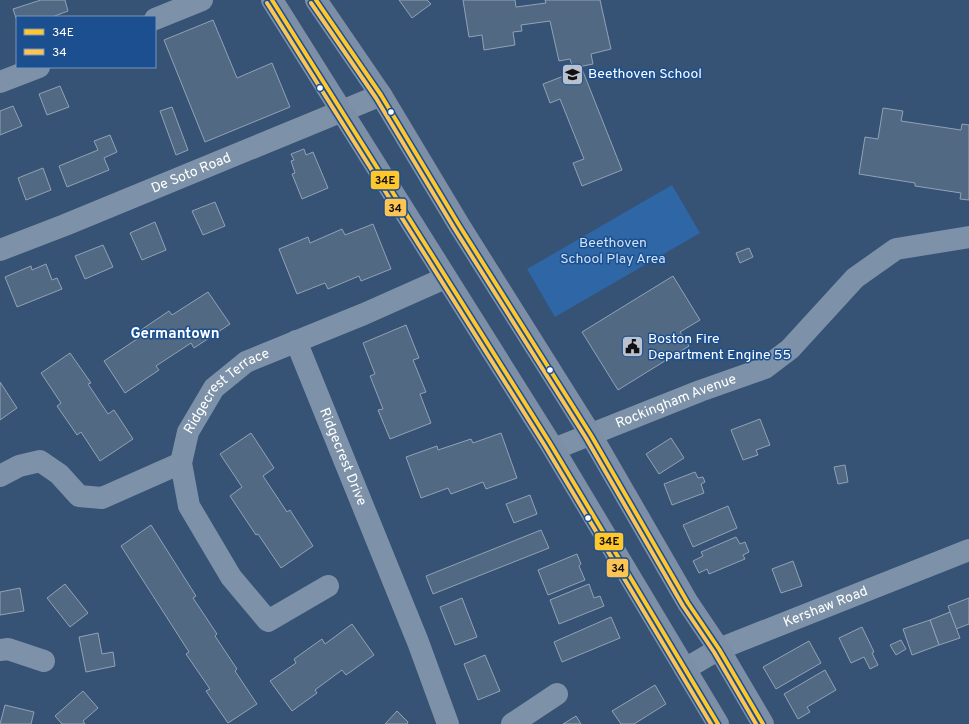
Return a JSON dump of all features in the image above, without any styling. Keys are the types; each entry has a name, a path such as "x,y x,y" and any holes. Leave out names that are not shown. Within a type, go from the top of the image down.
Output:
{"main road":[{"path":"272,0 340,111 554,450 718,724"},
{"path":"316,0 381,95 458,225 591,435 688,603 719,649 763,724"}],"street":[{"path":"156,19 202,0"},
{"path":"2,76 35,68"},
{"name":"De Soto Road","path":"0,250 65,225 381,95"},
{"name":"Rockingham Avenue","path":"554,450 700,391 764,368 790,349 854,278 896,249 969,237"},
{"path":"296,341 364,314 445,278"},
{"name":"Ridgecrest Terrace","path":"296,341 246,362 214,388 188,432 181,463 189,506 231,577 268,621 328,586"},
{"name":"Ridgecrest Drive","path":"296,341 418,642 448,724"},
{"path":"0,476 19,466 40,461 59,474 79,496 102,498 181,463"},
{"name":"Kershaw Road","path":"685,669 719,649 969,550"},
{"path":"0,650 8,649 44,661"},
{"path":"512,724 557,694"}],"green space":[{"name":"Beethoven School Play Area","path":"672,185 700,233 555,317 527,269"}],"building":[{"path":"41,0 65,0 68,11 55,16 16,16 16,18 13,9"},
{"path":"399,0 427,0 431,4 412,18"},
{"path":"463,0 515,0 516,7 546,3 545,0 600,0 611,49 591,54 593,64 573,68 570,59 559,61 550,21 521,25 522,31 513,32 515,45 484,50 482,35 469,37"},
{"path":"213,20 237,78 272,63 290,107 205,142 164,40"},
{"path":"582,69 622,170 582,186 573,163 584,159 560,99 550,103 543,84"},
{"path":"60,86 69,107 47,115 39,94"},
{"path":"13,106 22,126 0,135 0,111"},
{"path":"172,107 188,150 176,155 160,111"},
{"path":"883,108 903,111 901,121 961,130 962,124 969,125 969,200 960,199 961,193 915,186 915,183 859,174 865,137 878,139"},
{"path":"110,135 117,152 104,158 109,170 67,187 59,166 98,150 94,141"},
{"path":"304,149 306,155 313,152 328,188 302,199 292,174 295,173 291,161 294,160 291,154"},
{"path":"43,168 51,190 26,200 18,178"},
{"path":"215,202 225,226 203,235 192,211"},
{"path":"155,222 166,250 142,260 130,233"},
{"path":"373,224 391,269 361,281 359,276 328,289 325,283 297,294 279,249 308,237 310,243 342,229 345,235"},
{"path":"103,245 113,267 85,279 75,256"},
{"path":"749,248 753,257 740,263 736,253"},
{"path":"46,264 52,280 57,278 62,289 17,307 5,277 31,266 32,270"},
{"name":"Boston Fire Department Engine 55","path":"673,276 700,320 680,332 689,346 618,390 582,332"},
{"path":"208,292 230,324 194,348 191,343 156,366 159,370 125,393 104,361 137,339 135,334 169,311 172,315"},
{"path":"406,325 419,358 413,360 426,392 420,394 431,423 390,439 378,410 383,409 370,376 375,374 363,343"},
{"path":"70,353 91,383 88,384 108,414 114,410 133,439 100,461 81,432 77,435 57,406 61,403 41,373"},
{"path":"0,382 17,408 0,420"},
{"path":"760,419 770,445 756,450 758,455 743,460 731,430"},
{"path":"251,433 274,468 263,476 287,512 290,510 313,546 281,568 258,534 256,535 230,496 242,487 220,454"},
{"path":"501,433 517,478 486,489 483,482 451,494 448,488 421,498 406,457 437,446 438,450 471,439 473,443"},
{"path":"671,438 684,458 659,474 646,454"},
{"path":"845,465 848,482 838,484 834,467"},
{"path":"695,472 698,478 703,477 705,482 701,484 704,493 672,505 664,484"},
{"path":"530,495 537,514 514,523 506,504"},
{"path":"728,506 737,528 693,547 683,525"},
{"path":"151,525 196,596 193,598 217,634 215,636 237,669 235,671 257,704 228,723 206,691 210,689 186,654 189,652 121,546"},
{"path":"541,530 549,548 433,594 426,576"},
{"path":"736,537 740,544 745,542 749,552 743,555 745,559 709,574 707,569 699,573 693,561 703,556 701,552"},
{"path":"577,554 581,564 579,566 585,580 548,595 538,570"},
{"path":"793,561 802,586 781,593 772,569"},
{"path":"65,584 88,613 70,627 47,598"},
{"path":"589,584 594,598 600,596 604,606 559,624 550,600"},
{"path":"20,588 24,611 0,615 0,592"},
{"path":"462,598 477,637 455,645 440,607"},
{"path":"969,598 969,624 956,629 948,606"},
{"path":"950,612 960,638 939,645 930,620"},
{"path":"611,617 620,638 562,662 554,642"},
{"path":"930,620 939,645 912,655 903,629"},
{"path":"352,624 374,655 346,675 342,670 315,690 317,693 292,711 270,681 296,663 294,659 322,639 325,644"},
{"path":"862,627 874,652 872,653 878,665 870,669 864,657 851,663 839,638"},
{"path":"98,633 102,654 113,652 115,666 86,672 79,637"},
{"path":"901,640 906,649 896,655 890,645"},
{"path":"809,641 821,663 776,689 763,667"},
{"path":"485,655 500,691 478,700 464,664"},
{"path":"825,670 836,690 807,707 810,712 798,719 784,694"},
{"path":"655,685 666,704 634,724 621,724 612,711"},
{"path":"83,691 98,708 83,721 85,724 62,724 55,716"},
{"path":"5,705 34,712 31,724 0,724"},
{"path":"397,711 408,722 407,724 385,724"},
{"path":"576,716 581,724 563,724"}],"transit line":[{"name":"34E","path":"272,0 550,443 718,724"},
{"name":"34E","path":"316,0 381,95 459,225 591,435 688,603 719,649 763,724"},
{"name":"34","path":"267,3 545,446 711,724"},
{"name":"34","path":"311,3 376,98 454,228 586,438 683,606 714,652 756,724"}],"place":[{"name":"Beethoven School","path":"572,74"},
{"name":"Boston Fire Department Engine 55","path":"632,347"}],"district":[{"name":"Germantown","path":"175,334"}]}
